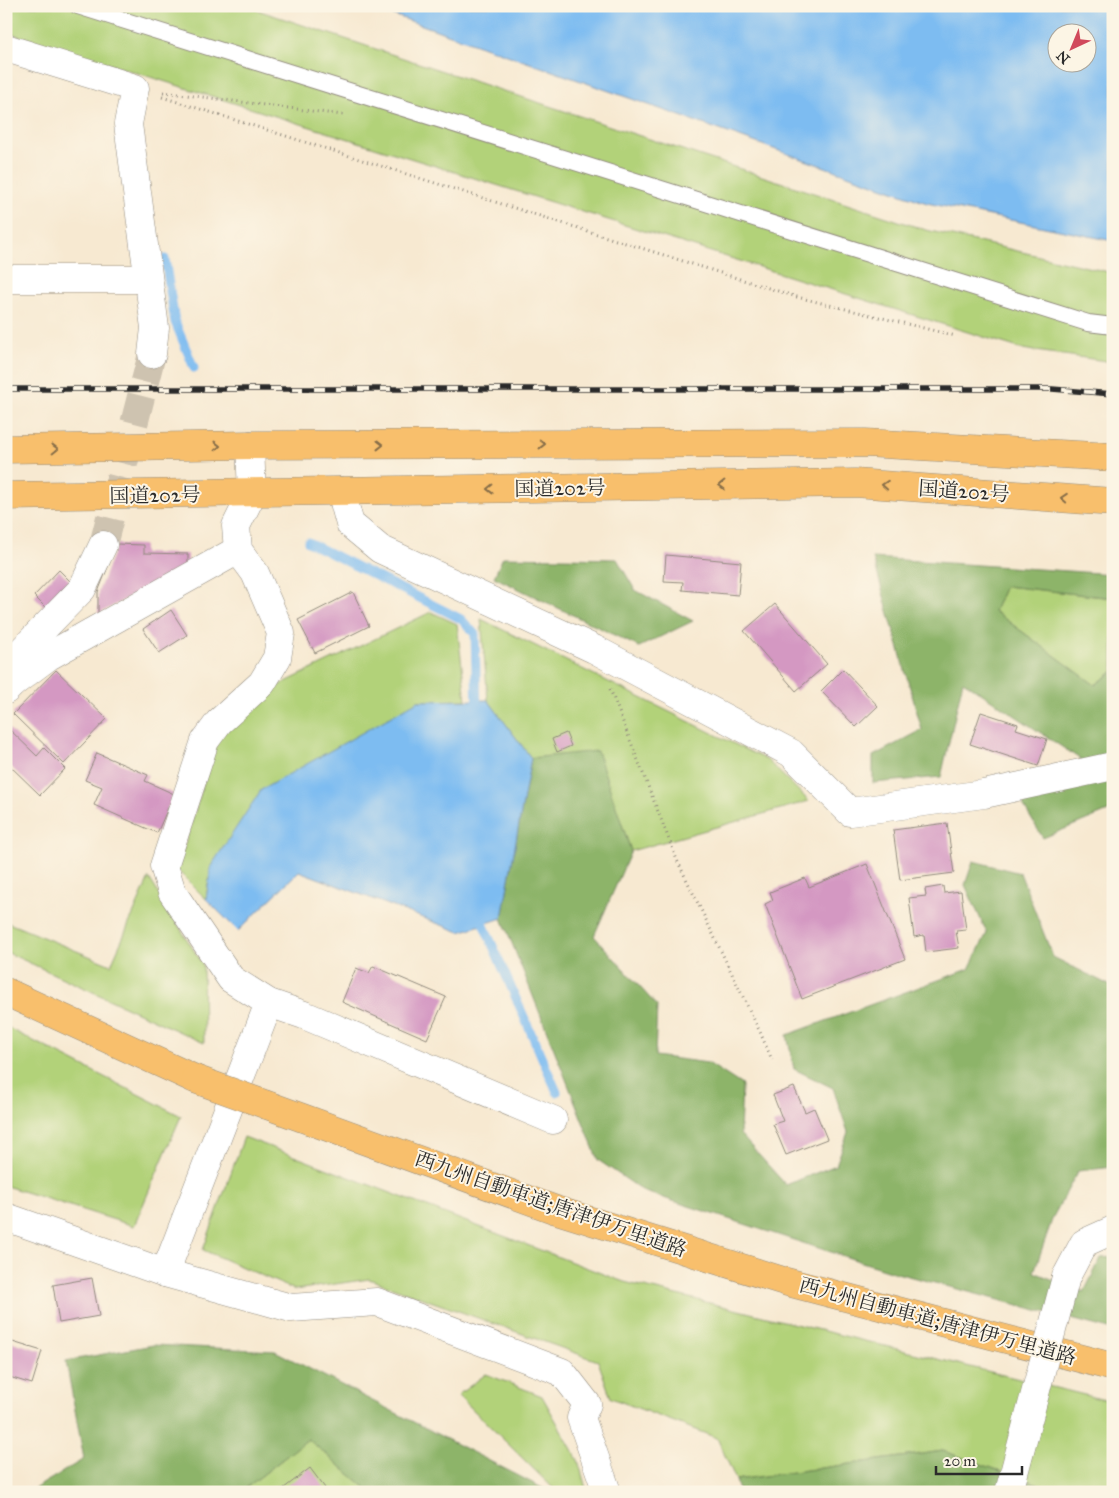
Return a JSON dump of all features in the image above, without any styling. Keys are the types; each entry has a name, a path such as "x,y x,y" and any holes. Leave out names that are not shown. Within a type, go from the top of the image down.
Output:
{"highway":[{"name":"国道202号","path":"6,449 250,445 865,443 1113,458"},
{"name":"国道202号","path":"6,496 252,494 855,483 1113,502"},
{"name":"西九州自動車道;唐津伊万里道路","path":"6,992 195,1079 565,1213 787,1282 1113,1366"}],"street":[{"path":"6,48 135,88 128,124 155,328 152,354"},
{"path":"6,279 148,279"},
{"path":"250,445 252,494 236,526 238,550 255,573 281,633 277,658 262,683 219,722 205,741 164,866 172,892 231,979 269,1003 304,1015 553,1120"},
{"path":"341,491 350,524 380,549 594,649 790,754 850,812 984,794 1113,766"},
{"path":"10,687 9,664 82,589 103,545"},
{"path":"10,687 48,656 238,550"},
{"path":"165,1273 269,1003"},
{"path":"6,1217 165,1273 291,1308 377,1302 562,1372 587,1404 581,1418 607,1492"},
{"path":"1009,1492 1066,1277 1084,1244 1113,1230"}],"lane":[{"path":"78,6 1088,323 1113,326"}],"path":[{"path":"135,88 350,116"},
{"path":"135,88 797,297 956,336"},
{"path":"594,649 677,860 772,1060"}],"green space":[{"path":"6,6 245,6 926,230 1113,273 1113,362 1022,349 6,32"},
{"path":"503,557 617,559 635,590 693,621 639,647 494,577"},
{"path":"873,558 1113,574 1113,598 1005,586 994,611 1095,685 1113,672 1113,809 1043,838 1023,805 1083,761 963,681 941,777 873,783 873,756 922,730"},
{"path":"1005,586 1113,598 1113,672 1095,685 994,611"},
{"path":"431,612 457,624 466,700 418,701 211,866 206,899 177,870 218,737 275,687"},
{"path":"481,619 767,760 809,801 631,851 597,752 531,758 488,700"},
{"path":"597,751 631,851 594,936 657,1006 655,1056 708,1063 742,1085 740,1134 786,1185 836,1165 848,1132 833,1088 794,1069 787,1035 969,969 987,933 965,885 973,861 1020,873 1053,957 1113,987 1113,1167 1078,1171 1053,1217 1034,1272 1084,1292 1101,1258 1113,1257 1113,1330 893,1272 645,1192 598,1160 502,918 531,758"},
{"path":"149,878 203,965 204,1043 6,952 6,922 111,965"},
{"path":"6,1027 181,1116 134,1226 6,1186"},
{"path":"244,1137 624,1282 1113,1402 1113,1489 1108,1492 1061,1492 943,1451 736,1480 717,1438 611,1398 598,1361 369,1279 295,1290 203,1250"},
{"path":"153,1345 275,1351 550,1492 371,1492 308,1439 241,1492 29,1492 84,1459 66,1361"},
{"path":"486,1374 542,1396 578,1460 587,1492 557,1492 458,1395"},
{"path":"308,1439 371,1492 241,1492"},
{"path":"943,1451 1061,1492 739,1492 736,1480"}],"water":[{"path":"368,6 1113,6 1113,241 927,203"},
{"path":"488,700 531,758 502,918 460,932 299,871 238,931 206,899 211,866 261,790 418,701"}],"building":[{"path":"117,544 144,545 144,553 188,554 188,565 98,614 98,592"},
{"path":"666,555 741,562 738,595 682,590 683,582 664,581"},
{"path":"59,570 70,581 45,607 34,596"},
{"path":"353,592 369,626 315,653 298,620"},
{"path":"775,604 827,664 796,691 744,631"},
{"path":"171,610 187,635 159,653 143,629"},
{"path":"843,669 878,706 856,727 821,691"},
{"path":"56,670 107,719 64,764 13,714"},
{"path":"981,712 1018,724 1016,729 1047,739 1038,766 970,744"},
{"path":"6,726 37,756 44,748 65,769 40,795 6,762"},
{"path":"566,733 571,746 557,752 552,739"},
{"path":"97,753 148,775 145,781 174,794 157,833 94,805 102,787 85,780"},
{"path":"947,823 954,873 900,880 893,830"},
{"path":"867,864 905,959 802,999 765,904 773,900 770,892 805,878 809,887"},
{"path":"943,886 944,893 961,891 966,930 956,931 959,948 926,952 924,935 914,937 909,898 926,896 925,889"},
{"path":"373,966 446,997 427,1039 342,1002 356,968 369,973"},
{"path":"794,1087 805,1112 814,1108 827,1139 786,1155 773,1124 783,1121 773,1095"},
{"path":"92,1278 99,1316 59,1323 53,1285"},
{"path":"6,1340 42,1351 32,1384 6,1376"},
{"path":"310,1468 325,1488 320,1492 279,1492"}],"waterway":[{"path":"165,259 175,322 194,368"},
{"path":"308,542 461,619 475,634 477,712"},
{"path":"482,912 482,921 557,1092"}],"tunnel":[{"path":"103,545 152,354"}],"railway":[{"path":"6,389 1052,389 1113,394"}]}
